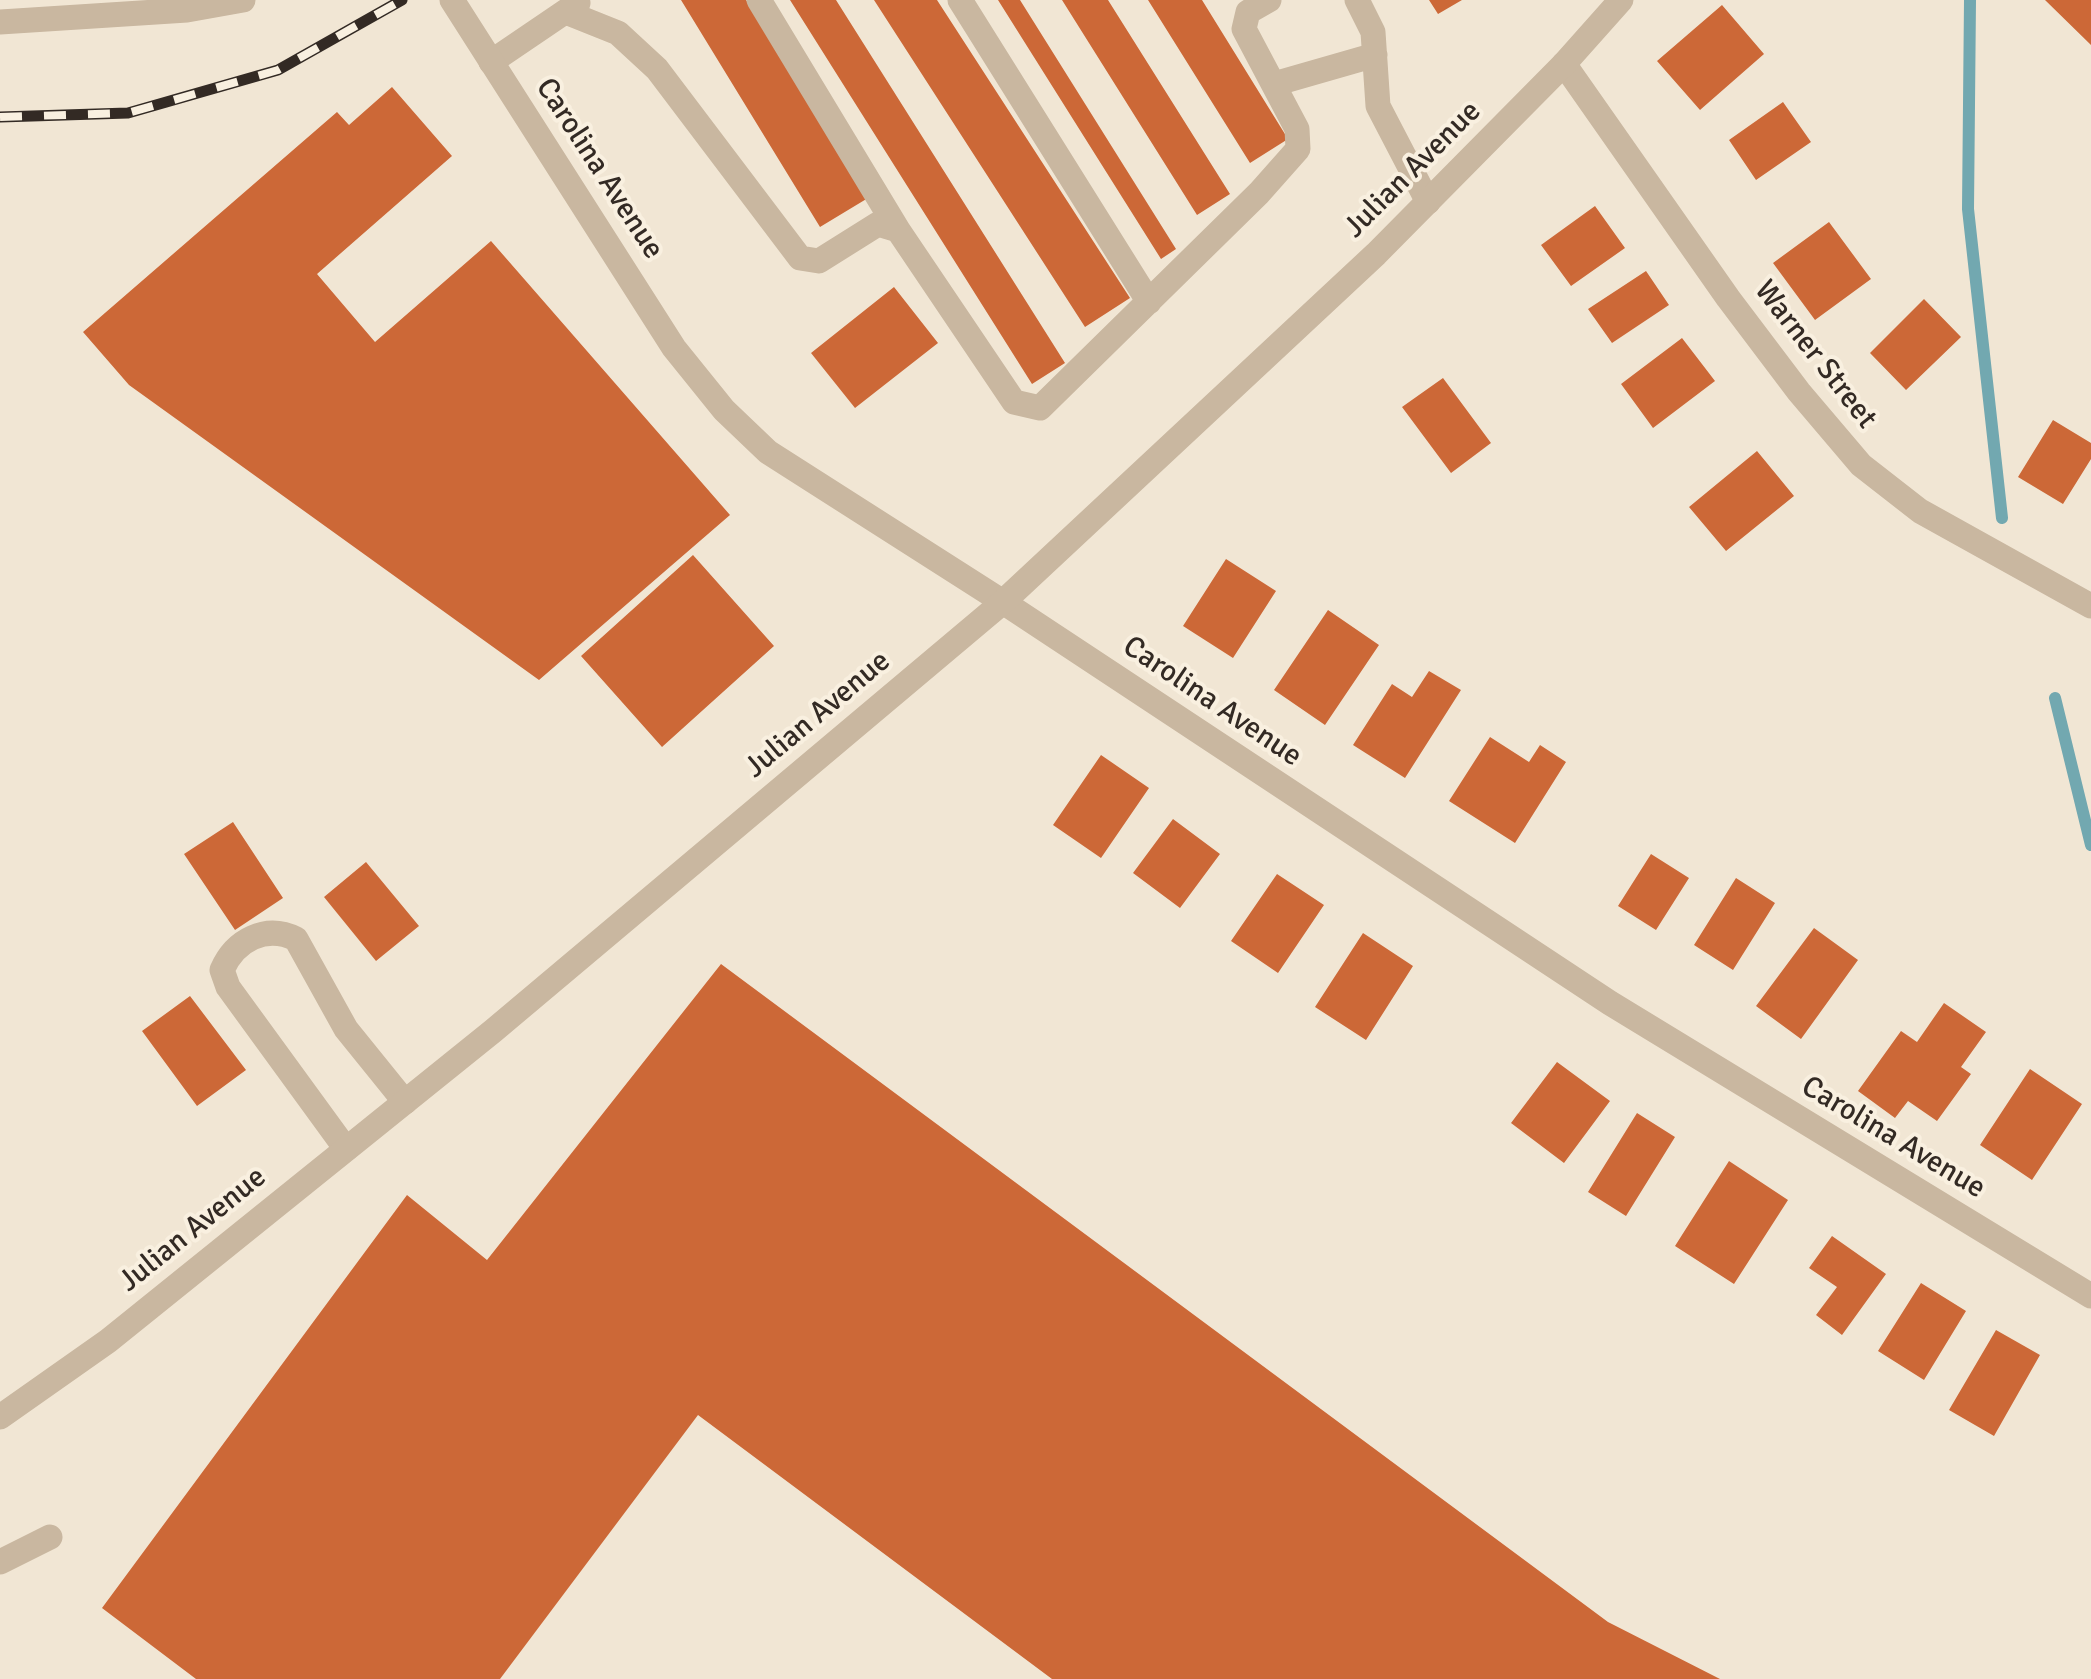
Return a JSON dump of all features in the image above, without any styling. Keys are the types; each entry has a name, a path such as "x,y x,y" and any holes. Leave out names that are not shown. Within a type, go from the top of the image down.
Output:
{"street":[{"path":"0,22 188,10 243,0"},
{"name":"Carolina Avenue","path":"452,0 674,348 724,410 768,452 1003,602 1610,1003 2091,1296"},
{"path":"759,0 898,230 1014,402 1040,408 1259,193 1298,149 1297,130 1244,29 1248,12 1269,0"},
{"path":"960,0 1149,302"},
{"path":"1357,0 1373,32 1378,106 1428,202"},
{"name":"Julian Avenue","path":"0,1417 108,1341 405,1102 1003,602 1428,202 1564,64 1616,2"},
{"path":"492,62 574,6 618,32 657,69 800,258 819,261 878,224 898,230"},
{"path":"1274,84 1375,56"},
{"name":"Warner Street","path":"1564,64 1728,298 1799,392 1861,465 1920,511 2091,606"},
{"path":"346,1149 228,987 222,970 229,953 260,932 296,939 346,1029 405,1102"},
{"path":"0,1562 50,1538"}],"building":[{"path":"681,0 746,0 868,198 820,227"},
{"path":"790,0 836,0 1065,363 1032,384"},
{"path":"874,0 937,0 1130,298 1085,327"},
{"path":"998,0 1020,0 1176,249 1161,259"},
{"path":"1062,0 1108,0 1230,194 1197,215"},
{"path":"1148,0 1202,0 1288,139 1250,163"},
{"path":"1429,0 1462,0 1438,14"},
{"path":"2045,0 2091,0 2091,45"},
{"path":"1722,5 1764,54 1700,110 1657,61"},
{"path":"392,87 452,156 317,274 375,342 491,241 730,515 539,680 129,385 83,332 337,112 349,125"},
{"path":"1783,102 1811,142 1756,180 1729,140"},
{"path":"1595,206 1625,248 1571,286 1541,245"},
{"path":"1829,222 1871,279 1815,320 1773,263"},
{"path":"1646,271 1669,305 1612,343 1588,309"},
{"path":"894,287 938,343 855,408 811,353"},
{"path":"1924,299 1961,337 1906,390 1870,353"},
{"path":"1682,338 1715,381 1653,428 1621,384"},
{"path":"1443,378 1491,443 1451,473 1402,407"},
{"path":"2053,420 2091,443 2091,459 2063,504 2018,477"},
{"path":"1757,451 1794,496 1726,551 1689,507"},
{"path":"693,555 774,646 662,747 581,656"},
{"path":"1226,559 1276,591 1233,658 1183,626"},
{"path":"1328,610 1379,645 1325,725 1274,690"},
{"path":"1429,671 1461,690 1405,778 1353,745 1392,684 1412,697"},
{"path":"1490,737 1529,762 1540,745 1566,762 1515,843 1449,801"},
{"path":"1101,755 1149,788 1101,858 1053,825"},
{"path":"1173,819 1220,854 1180,908 1133,873"},
{"path":"233,822 283,898 235,930 184,854"},
{"path":"1651,854 1689,878 1656,930 1618,906"},
{"path":"366,862 419,926 376,961 324,897"},
{"path":"1277,874 1324,905 1278,973 1231,941"},
{"path":"1736,878 1775,903 1733,970 1694,945"},
{"path":"1814,928 1858,960 1801,1039 1756,1006"},
{"path":"1363,933 1413,966 1366,1040 1315,1007"},
{"path":"721,964 1608,1622 1720,1679 1052,1679 698,1415 500,1679 196,1679 102,1608 407,1195 487,1260"},
{"path":"190,996 246,1070 197,1106 142,1031"},
{"path":"1944,1003 1986,1032 1961,1067 1971,1074 1937,1121 1908,1101 1895,1118 1858,1091 1901,1031 1917,1042"},
{"path":"1557,1062 1610,1101 1564,1163 1511,1123"},
{"path":"2030,1069 2082,1104 2032,1180 1980,1145"},
{"path":"1637,1113 1675,1137 1626,1216 1588,1192"},
{"path":"1729,1161 1788,1200 1734,1284 1675,1246"},
{"path":"1832,1236 1886,1274 1842,1335 1816,1315 1837,1287 1809,1268"},
{"path":"1921,1283 1966,1311 1924,1380 1878,1351"},
{"path":"1996,1330 2040,1355 1994,1436 1949,1410"}],"waterway":[{"path":"1970,0 1968,209 2002,518"},
{"path":"2055,698 2091,845"}],"railway":[{"path":"0,117 128,113 278,70 402,0"}]}
